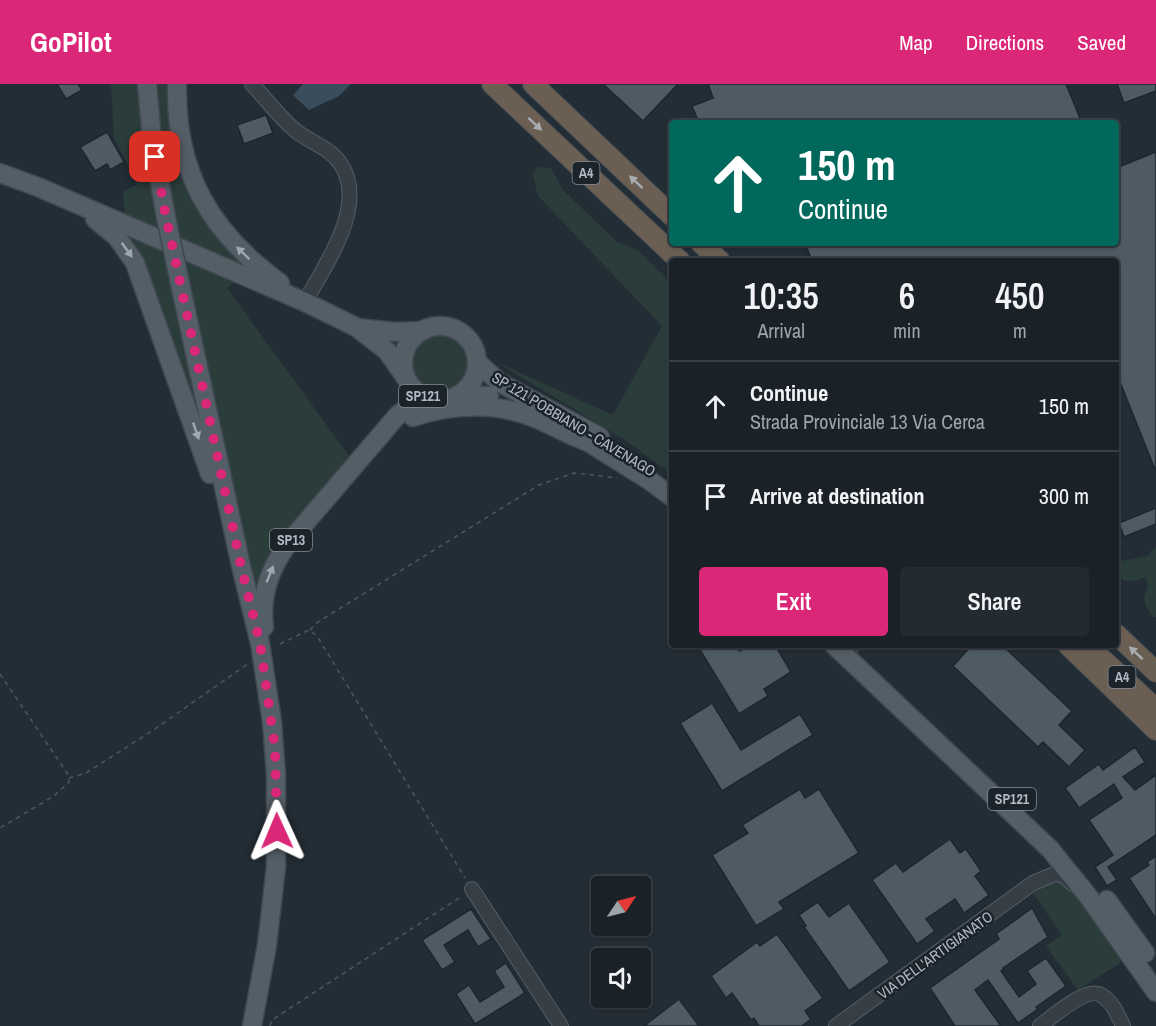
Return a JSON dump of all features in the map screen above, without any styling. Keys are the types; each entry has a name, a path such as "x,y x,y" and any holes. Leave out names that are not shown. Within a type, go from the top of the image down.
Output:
{"highway":[{"name":"A4","path":"492,84 677,258"},
{"name":"A4","path":"533,84 669,213"},
{"path":"550,84 580,113 600,148"},
{"path":"704,246 717,258"},
{"name":"A4","path":"1119,637 1156,672"},
{"path":"1071,648 1156,730"},
{"name":"A4","path":"1090,648 1156,709"}],"main road":[{"path":"147,84 150,120 165,212 241,566 260,643 273,735 276,776 276,867 267,945 252,1026"},
{"path":"150,120 152,84"},
{"path":"177,84 182,146 195,187 208,211 244,255 305,302"},
{"name":"SP 121 POBBIANO - CAVENAGO","path":"0,164 38,187"},
{"name":"SP 121 POBBIANO - CAVENAGO","path":"0,173 38,187 305,302 356,327 385,349 418,393 433,399 491,396 512,401 591,443 669,495"},
{"path":"86,208 121,241 137,267 201,446 220,504 238,573 251,607"},
{"name":"SP 121 POBBIANO - CAVENAGO","path":"356,327 394,332 422,331 439,326 457,330 472,345 477,362 472,381 458,396"},
{"name":"SP121","path":"406,378 403,365 405,352 410,342 422,331"},
{"name":"SP 121 POBBIANO - CAVENAGO","path":"477,362 500,382 578,424 669,483"},
{"name":"SP13","path":"273,735 278,711 263,613 268,580 275,563 289,542 400,413 415,404 433,399"},
{"name":"SP13","path":"356,464 399,424 434,412 479,406 526,414 591,443"},
{"name":"SP121","path":"847,648 1060,860 1156,992"},
{"name":"SP121","path":"847,648 1066,850 1104,897 1156,970"}],"street":[{"path":"252,84 295,130 332,154 340,163 349,182 350,201 346,221 305,302"},
{"name":"VIA DELL'ARTIGIANATO","path":"836,1026 1033,883 1045,871 1049,860 1044,849 1020,820"},
{"name":"VIA DELL'ARTIGIANATO","path":"1033,883 1053,874 1065,877 1116,934"},
{"path":"472,890 561,1026"},
{"path":"1040,1026 1085,994 1096,992 1109,1002 1123,1026"}],"path":[{"path":"280,644 309,630 318,622 539,485 574,473 615,478 638,473"},
{"path":"270,1026 272,1020 472,890 317,636 309,630"},
{"path":"69,778 86,773 124,749 255,659"},
{"path":"0,674 69,778 67,786 54,796 0,828"}],"shaded area":[{"path":"111,84 172,84 175,138 248,265 248,270 227,288 352,460 259,599 126,236 123,192 137,184 114,138"},
{"path":"537,167 551,168 563,190 617,242 639,251 669,281 669,472 625,440 496,362 613,415 662,326 538,196 533,175"},
{"path":"441,332 458,337 466,345 471,362 466,379 458,387 441,392 424,387 416,379 411,362 416,345 424,337"},
{"path":"1156,547 1156,617 1153,617 1145,603 1148,587 1146,577 1131,581 1119,577 1119,561 1147,556"},
{"path":"1053,878 1066,883 1121,957 1120,963 1078,990 1046,946 1062,935 1033,893"}],"water":[{"path":"303,84 351,84 339,96 309,110 293,95"}],"building":[{"path":"57,84 78,84 82,90 66,99"},
{"path":"603,84 678,84 643,121"},
{"path":"708,84 1066,84 1081,120 698,120 692,106 713,98"},
{"path":"1117,84 1156,84 1156,91 1124,103"},
{"path":"266,115 273,133 244,144 237,125"},
{"path":"107,132 124,162 110,170 107,164 95,171 80,147"},
{"path":"1156,152 1156,472 1119,380 1119,258 811,258 806,246 1119,246 1119,167"},
{"path":"1156,508 1156,524 1124,537 1119,523"},
{"path":"699,648 738,648 740,651 744,648 777,648 791,672 764,689 768,696 739,714"},
{"path":"969,648 1005,648 1072,711 1059,725 1085,750 1069,767 1043,742 1038,747 953,666"},
{"path":"712,703 741,750 800,714 813,735 722,791 680,723"},
{"path":"1135,747 1145,762 1123,777 1135,790 1156,775 1156,835 1108,867 1117,880 1107,886 1095,867 1113,855 1089,820 1122,798 1114,784 1079,808 1065,788 1099,764 1103,770"},
{"path":"800,789 805,798 819,789 859,853 779,902 784,909 756,926 712,855 748,833 742,825"},
{"path":"950,839 960,853 966,849 981,871 975,876 989,895 964,913 955,899 926,919 935,931 917,944 872,880 896,863 903,872"},
{"path":"1156,856 1156,919 1129,878 1149,865 1147,862"},
{"path":"818,902 829,917 849,903 890,962 849,991 804,927 806,926 799,915"},
{"path":"1032,908 1048,937 1001,971 1019,997 1036,984 1027,971 1046,958 1066,986 1018,1023 988,980 975,990 1001,1026 955,1026 930,988 999,939 996,934"},
{"path":"471,909 491,939 478,947 468,930 444,945 455,962 442,970 422,940"},
{"path":"777,934 823,998 805,1011 811,1019 802,1026 759,1026 754,1018 751,1020 732,993 726,998 711,976 757,942 760,946"},
{"path":"506,963 525,993 475,1024 456,994 469,985 480,1002 504,987 494,971"},
{"path":"679,999 699,1026 644,1026"}],"route":[{"path":"155,157 241,566 260,643 275,748 277,831"}]}
